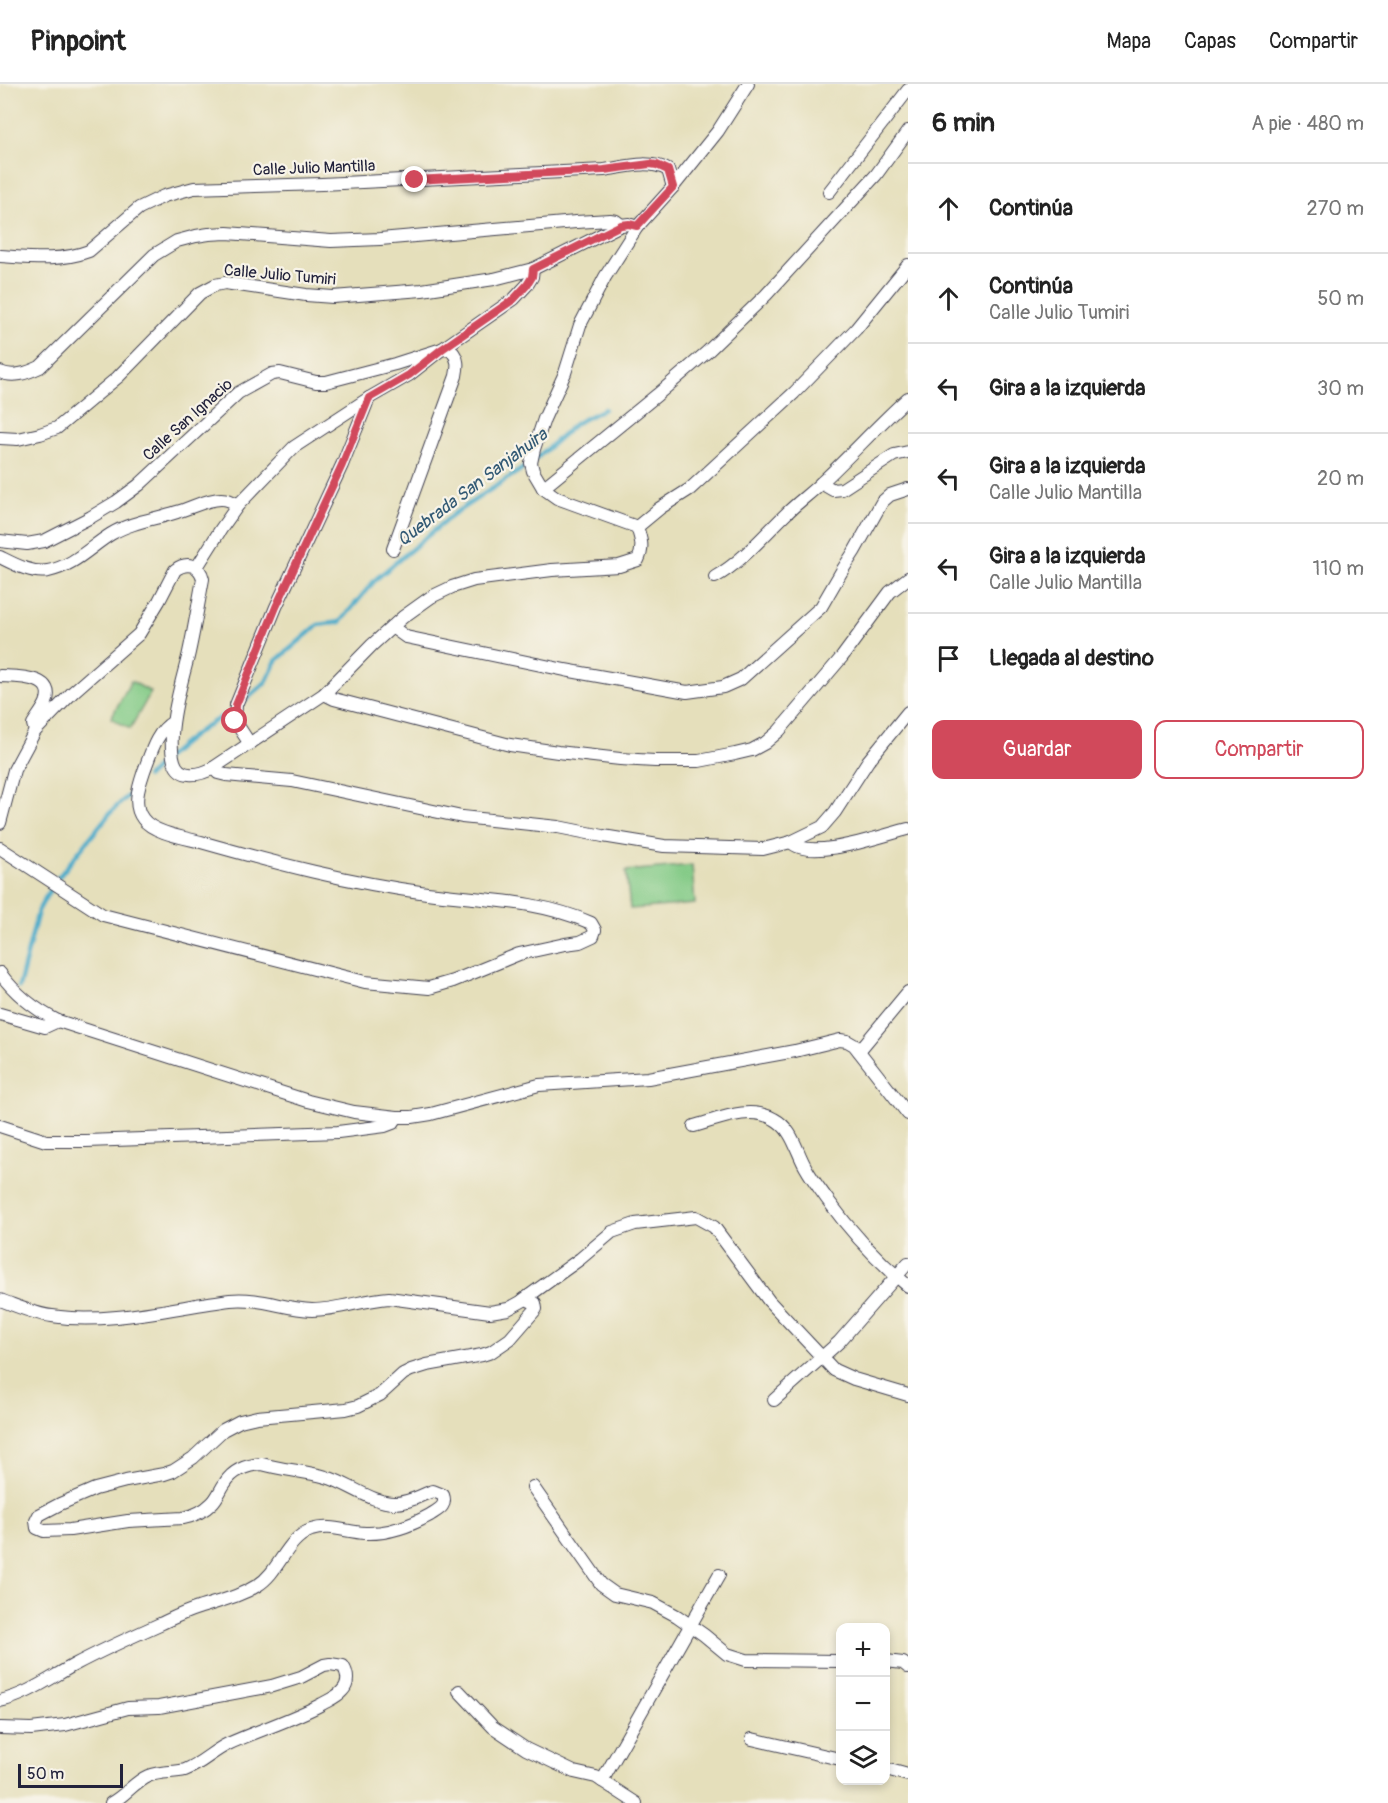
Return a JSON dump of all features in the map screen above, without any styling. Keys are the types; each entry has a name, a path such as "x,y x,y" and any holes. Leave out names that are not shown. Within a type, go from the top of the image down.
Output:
{"street":[{"path":"637,527 557,498 543,488 532,471 534,449 580,325 605,277 637,226 673,187 718,131 748,84"},
{"path":"829,192 908,90"},
{"path":"543,488 690,367 766,295 876,175 908,131"},
{"name":"Calle Julio Mantilla","path":"0,256 37,259 83,254 144,204 194,188 604,170 650,164 668,170 673,187"},
{"path":"0,372 6,375 25,374 40,367 154,255 177,241 196,236 227,234 331,241 610,220 621,225 637,226"},
{"name":"Calle Julio Tumiri","path":"0,438 18,439 57,428 118,377 200,293 215,285 225,283 333,297 432,288 494,279 533,269 621,225"},
{"path":"637,527 660,508 690,489 794,393 856,329 908,265"},
{"path":"197,567 238,505 294,447 409,375 514,299 527,285 532,277 533,269"},
{"path":"393,549 456,376 458,363 455,355 451,350 442,349"},
{"name":"Calle San Ignacio","path":"0,541 27,544 44,541 116,502 139,485 238,393 272,374 280,373 316,382 326,382 442,349"},
{"path":"250,744 235,721 236,705 276,607 342,465 369,398"},
{"path":"715,577 728,570 908,398"},
{"path":"821,483 833,490 842,489 894,455 908,452"},
{"path":"392,627 406,637 576,672 687,692 723,687 741,679 821,607 882,502 890,495 908,489"},
{"path":"0,557 26,568 46,572 80,557 112,534 148,520 216,499 230,500 238,505"},
{"path":"0,823 14,770 35,731 73,692 139,634 175,570 184,565 197,567 203,579 173,722 173,757 180,771 196,774 213,768 324,694 392,627 431,597 452,586 474,580 552,570 619,566 638,560 642,546 637,527"},
{"path":"324,694 334,699 510,745 549,751 620,759 699,761 735,754 752,750 779,731 842,657 890,592 908,578"},
{"path":"0,676 31,678 43,684 47,701 33,724 35,731"},
{"path":"213,768 218,773 226,775 292,781 462,817 558,827 664,846 763,849 791,842 822,826 835,812 868,761 908,712"},
{"path":"0,848 103,915 365,982 429,988 453,981 519,954 580,942 593,936 595,930 591,923 544,908 372,884 243,854 158,829 143,820 137,796 157,739 165,727 173,722"},
{"path":"791,842 801,848 829,849 908,829"},
{"path":"0,974 24,1001 58,1021 308,1101 354,1112 412,1117 539,1085 648,1078 795,1051 840,1040 854,1045 908,1114"},
{"path":"859,1051 908,992"},
{"path":"0,1014 45,1027 58,1021"},
{"path":"694,1126 743,1113 767,1116 781,1123 791,1135 806,1168 828,1200 856,1234 908,1286"},
{"path":"0,1126 46,1141 76,1141 338,1132 385,1126 393,1123 397,1117"},
{"path":"0,1300 40,1314 69,1318 146,1313 244,1299 273,1302 299,1309 322,1310 389,1298 490,1312 508,1309 523,1300 580,1259 612,1232 635,1224 696,1217 714,1227 769,1301 834,1370 854,1379 908,1395"},
{"path":"774,1400 858,1322 908,1263"},
{"path":"0,1701 22,1695 99,1652 161,1624 198,1608 246,1592 267,1578 293,1542 304,1533 329,1527 365,1533 398,1529 442,1508 445,1502 443,1495 434,1491 410,1502 383,1502 325,1477 262,1464 236,1471 206,1508 183,1518 128,1521 70,1530 44,1531 36,1524 39,1515 95,1489 173,1471 193,1458 224,1430 240,1421 257,1417 358,1406 380,1395 403,1374 411,1370 491,1352 504,1344 535,1312 535,1303 530,1299 523,1300"},
{"path":"533,1488 600,1584 615,1594 653,1603 677,1616 727,1654 746,1660 836,1661"},
{"path":"602,1780 719,1575"},
{"path":"890,1662 903,1663 908,1667"},
{"path":"0,1728 31,1729 65,1725 128,1708 159,1707 272,1686 301,1677 324,1665 343,1666 347,1678 340,1694 308,1712 229,1744 195,1766 147,1776 120,1799 111,1803"},
{"path":"459,1691 493,1727 526,1749 574,1772 602,1780 636,1803"},
{"path":"752,1739 836,1758"},
{"path":"890,1771 908,1775"}],"green space":[{"path":"131,681 151,692 130,729 111,718"},
{"path":"692,865 695,904 630,909 626,871"}],"waterway":[{"name":"Quebrada San Sanjahuira","path":"239,706 266,682 276,661 318,625 340,622 376,579 455,513 531,463 576,423 604,409"},
{"name":"Quebrada San Sanjahuira","path":"147,777 187,740 209,724 233,711"},
{"name":"Quebrada San Sanjahuira","path":"19,987 38,911 53,884 110,813 135,789"}],"route":[{"path":"235,721 236,705 276,607 356,434 369,398 409,375 514,299 527,285 532,277 533,269 621,225 637,226 673,187 668,170 650,164 604,170 415,180"}]}
